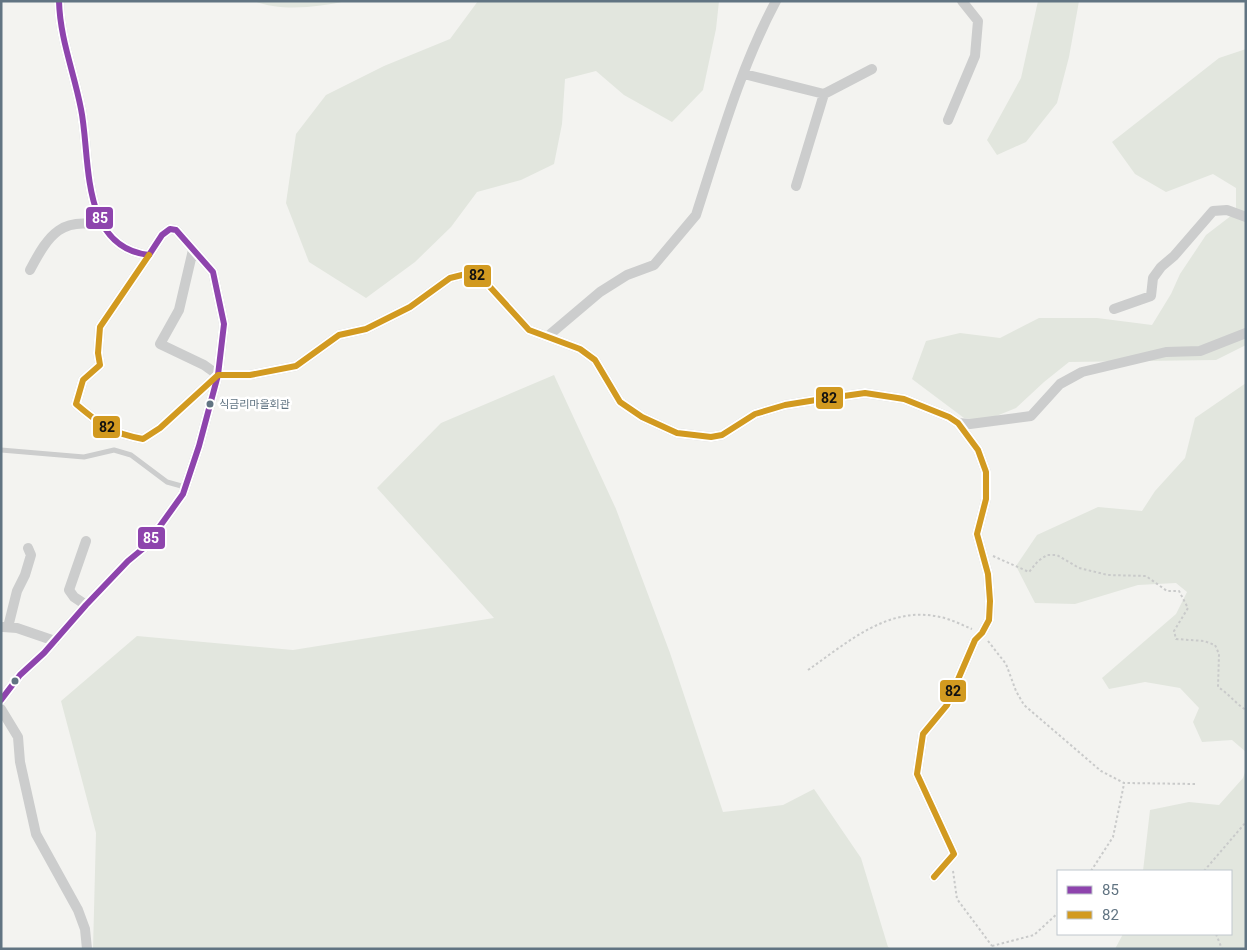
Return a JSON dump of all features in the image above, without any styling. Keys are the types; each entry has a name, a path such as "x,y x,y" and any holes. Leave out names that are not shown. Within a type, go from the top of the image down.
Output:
{"street":[{"path":"59,1 65,51 76,85 82,115 86,169 91,196 106,227 118,242 141,254 149,255"},
{"path":"548,336 600,292 627,275 654,265 690,225 696,215 744,74 764,22 776,1"},
{"path":"948,120 975,56 978,21 962,1"},
{"path":"744,74 824,94 872,69"},
{"path":"796,186 824,94"},
{"path":"1114,308 1151,296 1153,278 1161,267 1174,256 1213,211 1227,210 1246,217"},
{"path":"30,270 49,237 60,229 73,223 93,223 106,227"},
{"path":"1,700 20,675 55,641 86,605 145,547 166,522 185,488 199,446 218,375 224,324 213,272 176,230 170,229 162,235 100,327 98,353 100,365 83,380 76,404 97,422 119,434 143,439 160,428 218,375"},
{"path":"193,250 179,310 160,344 204,365 218,375 250,375 296,366 339,335 366,328 384,320 410,307 450,278 466,274 480,276 529,330 580,349 595,360 620,402 642,417 677,433 711,437 722,435 755,414 785,405 866,393 904,399 949,417 958,423 978,450 986,472 986,499 977,534 988,574 989,620 982,633 975,640 947,705 923,734 917,774 954,854 934,877"},
{"path":"958,423 970,424 1031,416 1060,384 1082,372 1166,352 1200,351 1246,334"},
{"path":"86,541 69,590 74,597 86,605"},
{"path":"28,548 32,555 4,627 55,641"},
{"path":"1,709 18,737 20,762 36,834 78,910 85,929 87,949"}],"lane":[{"path":"1,450 84,457 114,450 131,455 167,482 185,488"}],"path":[{"path":"991,554 1029,572 1043,558 1057,555 1079,568 1108,575 1146,576 1167,592 1179,591 1188,608 1174,631 1176,639 1204,641 1215,645 1219,654 1218,687 1230,694 1237,704 1246,710"},
{"path":"808,670 880,622 898,617 918,615 940,616 982,633 1006,664 1016,691 1024,705 1100,771 1124,783 1196,784"},
{"path":"1092,870 1113,838 1124,783"},
{"path":"1205,870 1246,822"},
{"path":"954,854 953,883 957,899 992,947 1034,935 1057,914"},
{"path":"1216,935 1222,949"}],"shaded area":[{"path":"254,1 347,1 312,7 288,7"},
{"path":"478,1 719,1 716,29 703,90 672,122 624,95 596,71 565,79 562,124 554,164 521,180 477,192 451,227 415,262 366,298 309,262 286,203 296,134 326,95 384,66 450,39"},
{"path":"1038,1 1079,1 1069,57 1057,103 1026,142 997,155 987,140 1021,78"},
{"path":"1246,49 1246,345 1216,360 1069,362 1016,408 984,421 964,418 912,379 926,341 960,333 1000,338 1039,318 1097,318 1152,325 1171,294 1180,274 1206,235 1236,212 1236,188 1213,174 1166,192 1135,174 1112,142 1219,58"},
{"path":"554,375 616,509 670,653 723,812 783,805 814,789 861,858 888,947 892,949 93,949 96,833 61,701 137,636 293,650 494,618 377,488 441,423"},
{"path":"1246,383 1246,752 1232,740 1202,742 1193,722 1199,708 1180,688 1145,682 1109,689 1102,678 1176,614 1187,592 1176,583 1138,585 1075,604 1035,603 1016,566 1037,535 1098,507 1142,511 1155,491 1185,458 1195,418"},
{"path":"1246,769 1246,949 1115,949 1122,935 1232,935 1232,870 1143,870 1150,810 1189,802 1219,805 1243,778"}],"transit line":[{"name":"85","path":"1,700 20,675 44,653 128,561 145,547 183,494 199,446 218,375 224,324 213,272 176,230 170,229 162,235 149,255 126,248 110,236 99,218 92,197 81,109 62,29 59,1"},
{"name":"82","path":"149,255 100,327 98,353 100,365 83,380 76,404 106,427 122,434 143,439 160,428 218,375 250,375 296,366 339,335 366,329 410,307 450,278 466,274 480,276 529,330 580,349 595,360 620,402 642,417 677,433 711,437 722,435 755,414 785,405 865,393 904,399 949,417 958,423 978,450 986,472 986,499 977,534 988,574 989,620 982,633 975,640 947,705 923,734 917,774 954,854 934,877"}],"place":[{"name":"식금리마을회관","path":"210,404"}]}
